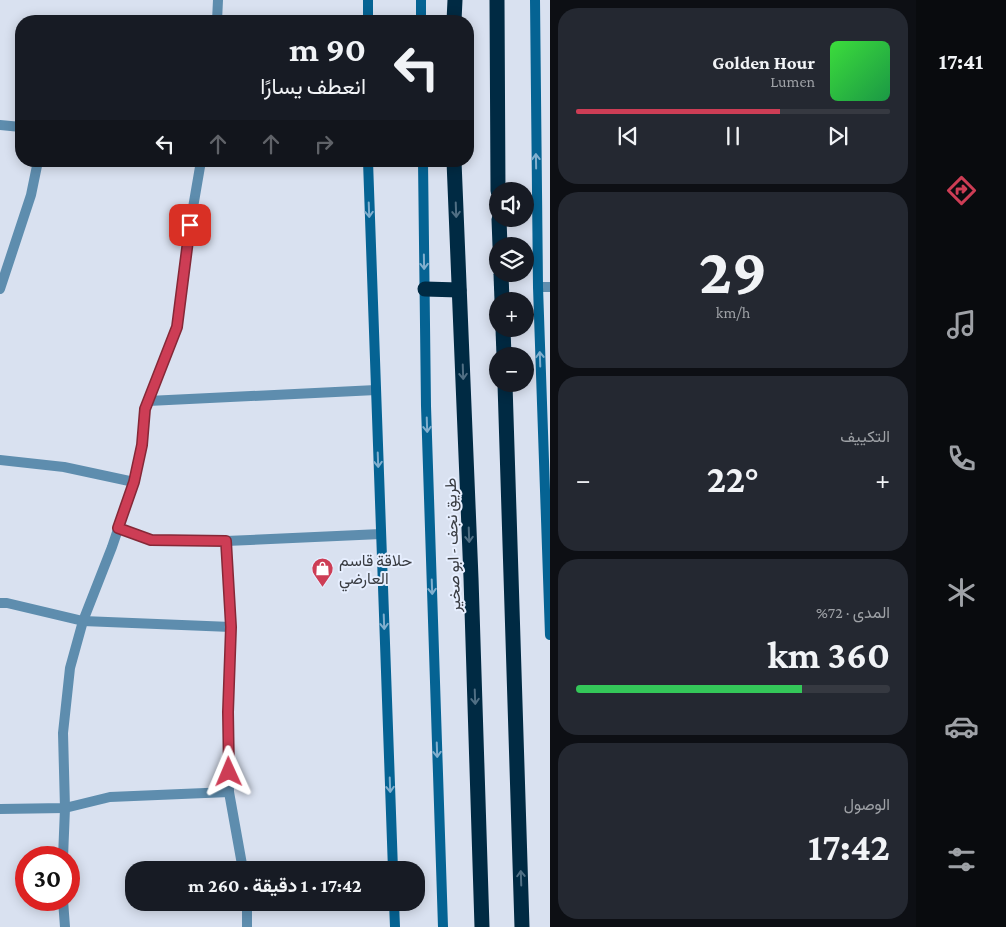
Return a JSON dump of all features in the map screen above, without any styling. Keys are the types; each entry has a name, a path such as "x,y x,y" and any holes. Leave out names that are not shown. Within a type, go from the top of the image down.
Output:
{"highway":[{"path":"454,15 455,0"},
{"path":"497,0 498,182"},
{"name":"طريق نجف - ابو صخير","path":"454,167 472,588 482,927"},
{"path":"425,289 459,290"},
{"path":"505,392 522,927"}],"main road":[{"path":"368,0 368,15"},
{"path":"422,0 422,15"},
{"path":"535,0 538,287 550,635"},
{"path":"368,167 393,861"},
{"path":"423,167 427,416 443,927"},
{"path":"394,911 395,927"}],"street":[{"path":"217,15 218,0"},
{"path":"0,125 15,126"},
{"path":"0,289 31,195 37,167"},
{"path":"64,846 63,732 70,668 83,621 112,547 134,482 142,445 145,409 177,327 190,225 200,167"},
{"path":"538,287 550,287"},
{"path":"148,401 376,390"},
{"path":"0,460 64,467 134,482"},
{"path":"118,528 151,540 226,541 381,534"},
{"path":"226,541 231,627 228,712 229,792 242,861"},
{"path":"0,603 83,621 231,627"},
{"path":"0,809 65,808 110,798 229,792"},
{"path":"64,911 65,927"},
{"path":"247,911 247,927"}],"place":[{"name":"حلاقة قاسم العارضي","path":"323,588"}],"route":[{"path":"190,225 177,327 145,409 142,445 134,482 118,528 151,540 226,541 231,627 228,712 229,772"}]}
